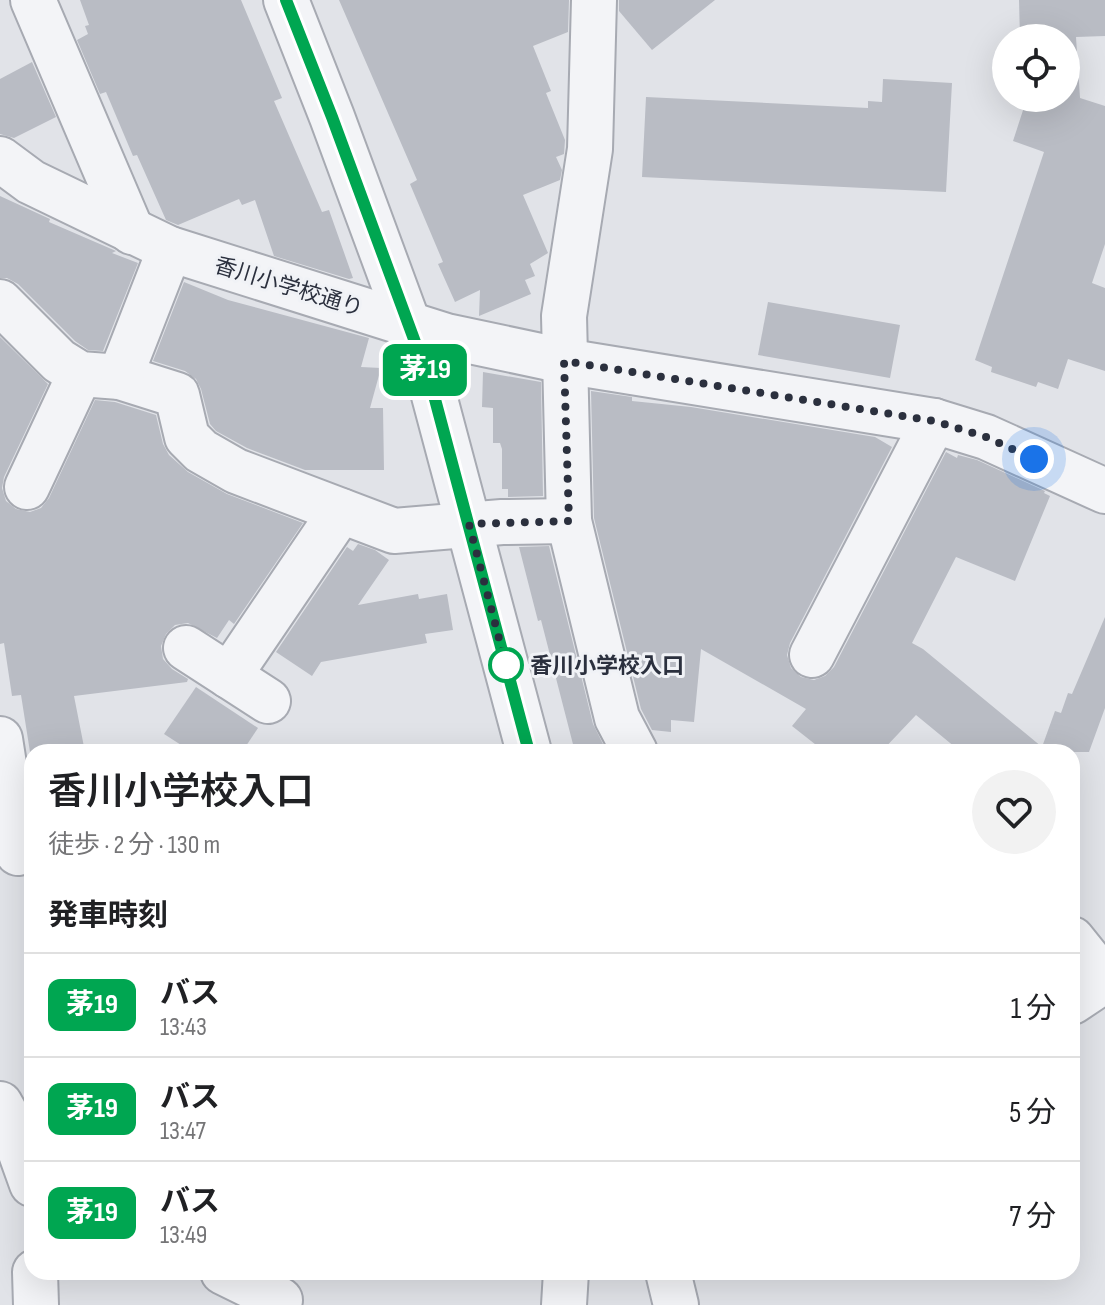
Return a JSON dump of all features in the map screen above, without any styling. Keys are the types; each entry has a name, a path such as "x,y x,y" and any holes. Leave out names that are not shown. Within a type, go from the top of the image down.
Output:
{"street":[{"path":"27,487 100,375 151,241 33,0"},
{"path":"286,0 432,388 527,744"},
{"path":"594,0 590,149 564,316 569,521 617,718 631,744"},
{"name":"香川小学校通り","path":"0,159 31,182 151,241 318,298 446,336 564,361 934,421 986,437 1105,491"},
{"path":"0,302 59,361 177,395 187,437 201,451 236,471 394,531 469,524 569,521"},
{"path":"812,655 934,421"},
{"path":"229,676 341,511"},
{"path":"186,648 268,701"},
{"path":"0,739 17,854"},
{"path":"1080,949 1105,980 1080,997"},
{"path":"0,1104 9,1120 18,1167"},
{"path":"35,1280 36,1305"},
{"path":"239,1280 280,1300 278,1305"},
{"path":"564,1305 566,1280"},
{"path":"670,1280 676,1305"}],"building":[{"path":"80,0 241,0 282,98 274,101 322,212 329,210 353,278 274,256 255,200 242,205 239,199 178,225 166,220 137,155 133,156 106,92 100,94 77,40 88,34 85,26 89,25"},
{"path":"339,0 569,0 568,32 533,46 551,91 546,93 565,140 564,154 556,157 562,170 560,180 523,195 548,253 530,264 535,276 525,280 531,294 479,316 480,290 455,302 438,264 443,262 410,184 417,180"},
{"path":"619,0 715,0 652,50 619,11"},
{"path":"1019,0 1105,0 1105,36 1080,37 1080,24 1020,24"},
{"path":"32,62 56,117 14,138 0,134 0,79"},
{"path":"883,79 952,83 946,192 642,177 646,97 868,108 868,101 882,102"},
{"path":"1080,98 1105,106 1105,244 1092,283 1105,288 1105,371 1068,359 1058,389 1038,382 1036,387 991,372 992,367 975,360 1044,152 1013,141 1022,112 1080,112"},
{"path":"0,196 138,263 103,351 88,350 75,341 18,284 0,278"},
{"path":"184,282 228,300 369,338 361,367 381,368 370,408 383,408 384,470 305,470 247,448 216,431 210,424 196,379 185,371 153,361"},
{"path":"768,302 900,325 890,378 758,355"},
{"path":"0,337 48,384 4,477 2,488 6,501 16,509 30,512 41,508 49,498 95,400 115,402 156,415 169,455 188,472 227,494 303,523 234,624 229,620 217,638 188,623 175,625 166,634 161,646 163,659 188,679 187,682 74,696 83,744 29,744 21,695 12,696 4,643 0,644"},
{"path":"483,372 541,382 543,496 508,497 508,489 502,489 502,449 500,443 493,443 493,408 482,407"},
{"path":"591,391 632,397 632,401 691,407 875,437 892,447 790,643 787,655 791,668 801,677 814,680 825,676 834,667 946,452 957,458 958,455 977,460 1045,491 1050,496 1015,581 956,557 912,643 1038,744 951,744 916,715 889,744 815,744 792,726 806,709 701,649 694,722 671,720 671,732 652,730 641,709 594,518"},
{"path":"358,544 375,550 389,560 358,605 418,594 419,599 447,594 453,630 425,634 427,643 321,662 312,676 276,652 347,547 353,551"},
{"path":"549,546 593,724 603,744 573,744 519,547"},
{"path":"1105,617 1105,708 1089,752 1080,752 1080,744 1043,744 1055,711 1061,713 1068,693 1072,694"},
{"path":"196,687 258,728 247,744 180,744 164,734"}],"bus line":[{"name":"茅19","path":"286,0 432,388 527,744"}],"place":[{"name":"香川小学校入口","path":"506,665"}],"route":[{"path":"506,665 469,524 569,521 564,361 934,421 986,437 1034,459"}]}
